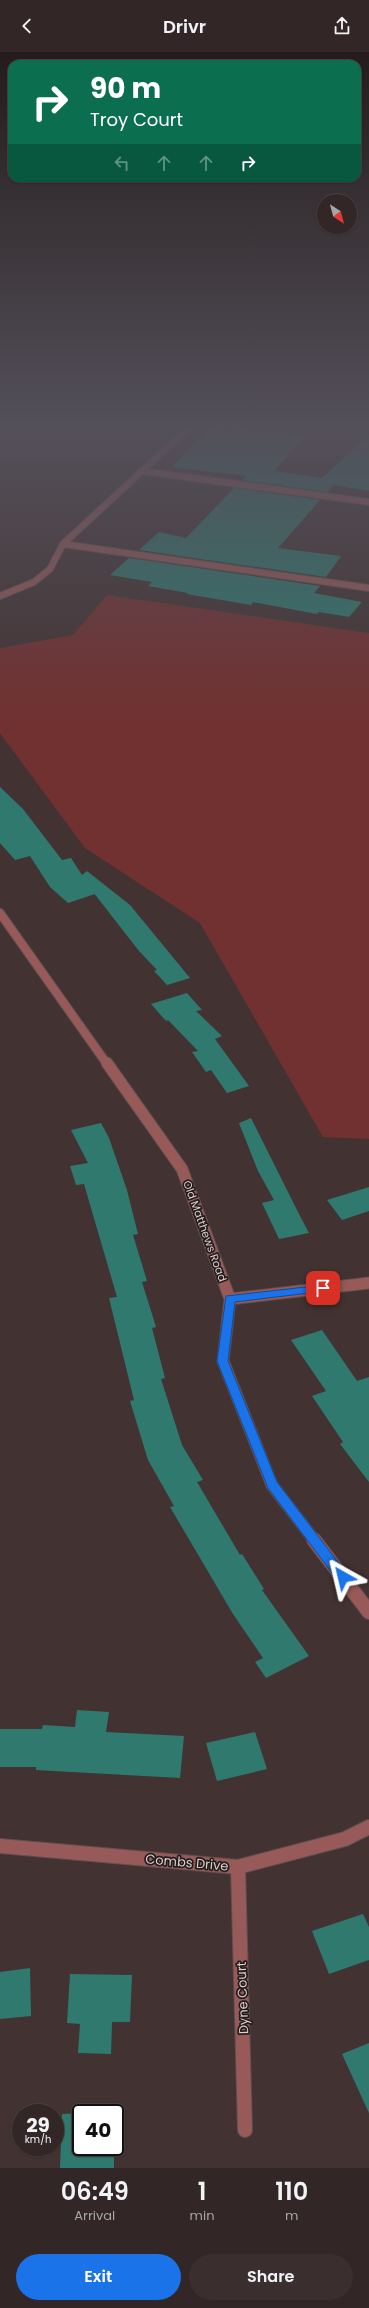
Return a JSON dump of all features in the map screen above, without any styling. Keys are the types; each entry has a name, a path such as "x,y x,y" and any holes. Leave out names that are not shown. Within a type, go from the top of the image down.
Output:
{"street":[{"path":"0,596 34,582 50,569 63,544 86,523"},
{"path":"63,544 369,588"},
{"name":"Old Matthews Road","path":"0,913 182,1169 230,1299 223,1361 272,1484 369,1612"},
{"path":"230,1299 369,1283"},
{"name":"Combs Drive","path":"0,1846 238,1867 345,1839 369,1827"},
{"name":"Dyne Court","path":"238,1867 246,2130"}],"shaded area":[{"path":"107,595 369,633 369,1139 323,1137 200,923 85,848 0,733 0,648 73,635"}],"building":[{"path":"201,523 300,523 278,548 341,556 326,577 139,550 159,532 186,538"},
{"path":"129,558 320,586 314,593 362,602 349,617 319,612 317,614 253,602 251,605 187,594 188,593 148,586 152,582 110,575"},
{"path":"0,787 23,809 62,860 71,858 82,875 87,871 130,905 190,978 167,985 154,971 157,970 139,951 95,894 68,903 50,887 30,856 15,860 0,843"},
{"path":"187,993 202,1010 196,1011 222,1036 215,1039 249,1086 227,1093 211,1070 206,1072 192,1052 198,1051 168,1020 166,1021 151,1004"},
{"path":"251,1118 309,1233 279,1239 262,1203 274,1200 258,1171 239,1123"},
{"path":"101,1123 109,1138 127,1190 138,1234 133,1235 147,1281 142,1282 156,1327 152,1328 165,1378 161,1379 182,1445 203,1480 197,1482 240,1555 242,1554 264,1589 262,1590 309,1656 266,1678 255,1662 263,1658 233,1614 170,1507 174,1506 148,1460 130,1401 134,1400 109,1298 117,1297 84,1184 76,1185 70,1166 88,1163 71,1130"},
{"path":"369,1187 369,1211 342,1220 327,1200"},
{"path":"322,1330 357,1381 369,1377 369,1482 340,1444 343,1442 312,1396 326,1391 291,1340"},
{"path":"77,1710 109,1712 106,1732 184,1736 180,1778 36,1770 36,1767 0,1767 0,1729 42,1729 43,1725 75,1727"},
{"path":"255,1732 267,1769 217,1781 206,1743"},
{"path":"363,1914 369,1927 369,1960 329,1974 312,1931"},
{"path":"30,1968 31,2016 0,2019 0,1972"},
{"path":"70,1974 132,1975 130,2022 112,2022 111,2054 78,2053 80,2024 67,2023"},
{"path":"369,2043 369,2113 342,2054"},
{"path":"72,2113 72,2156 114,2156 114,2168 60,2168 60,2156 64,2156 64,2114"}],"route":[{"path":"323,1288 230,1299 223,1361 272,1484 343,1577"}]}
